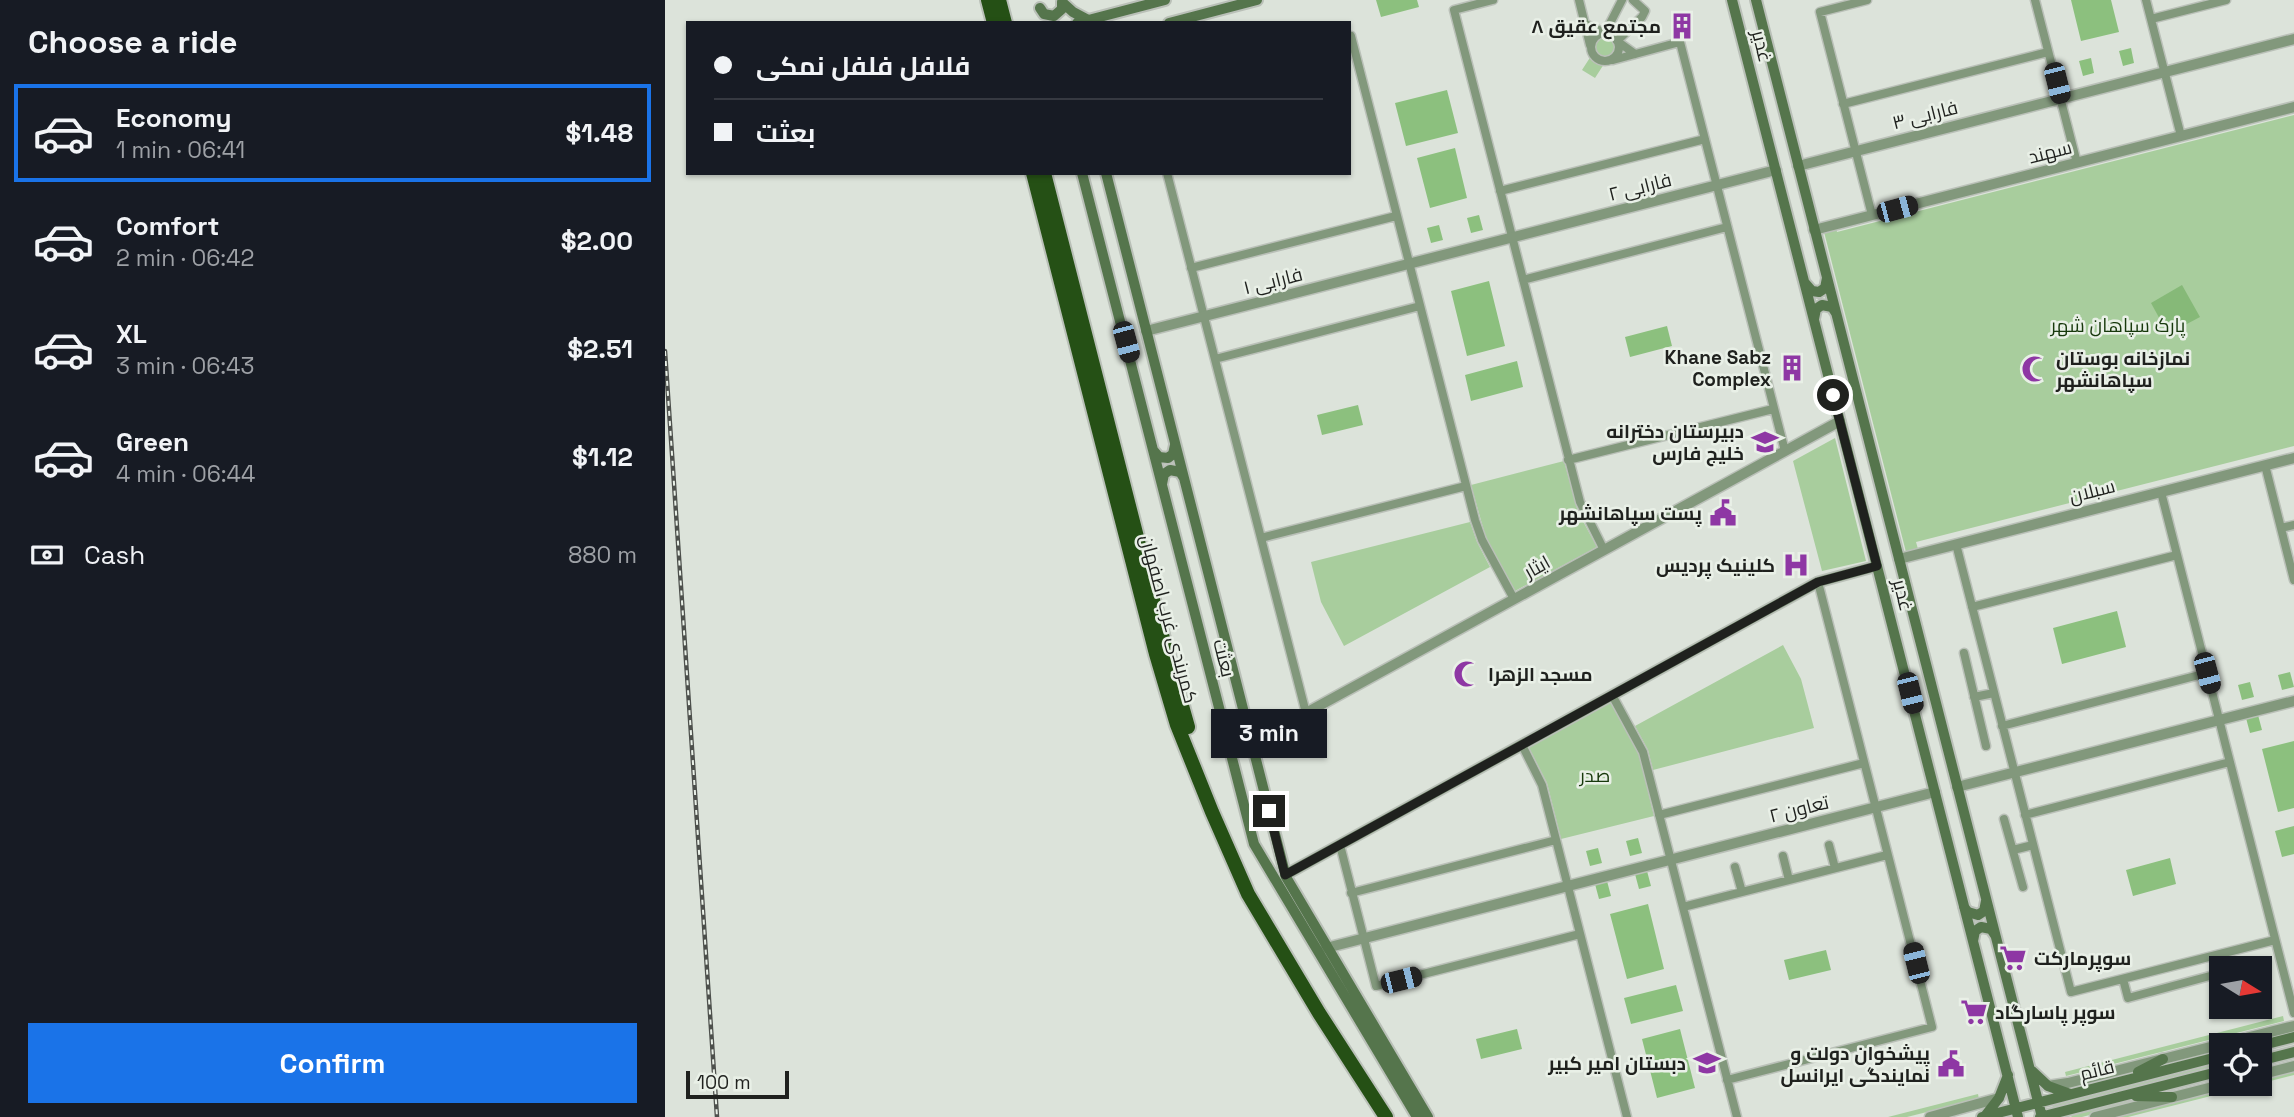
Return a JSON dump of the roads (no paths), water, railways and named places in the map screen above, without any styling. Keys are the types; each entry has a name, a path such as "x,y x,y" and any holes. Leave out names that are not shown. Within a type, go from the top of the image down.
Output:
{"highway":[{"path":"988,0 993,21"},
{"path":"999,0 1004,21"},
{"name":"کمربندی غرب اصفهان","path":"1034,175 1156,653 1177,725 1248,894 1319,1013 1386,1117"},
{"name":"کمربندی غرب اصفهان","path":"1045,175 1162,635 1189,730 1228,830 1260,898 1318,997 1395,1117"}],"main road":[{"path":"1062,1 1086,21 1165,0"},
{"path":"1177,21 1257,0"},
{"name":"غدیر","path":"1732,0 2017,1113"},
{"name":"غدیر","path":"1756,0 2041,1117"},
{"path":"1039,4 1047,16 1054,16 1062,9 1062,1"},
{"path":"1062,1 1067,21"},
{"path":"1039,4 1043,21"},
{"name":"بعثت","path":"1083,175 1254,844 1417,1117"},
{"name":"بعثت","path":"1107,175 1285,875 1428,1117"},
{"path":"1805,284 1809,289 1819,292 1825,288 1827,278"},
{"path":"1814,319 1814,312 1822,305 1832,307 1836,313"},
{"path":"1153,450 1159,457 1168,458 1173,454 1175,444"},
{"path":"1162,484 1164,474 1170,470 1180,472 1184,478"},
{"path":"1965,906 1968,912 1978,915 1986,908 1986,901"},
{"path":"1973,941 1975,931 1981,927 1991,929 1995,935"},
{"path":"2272,1043 2294,1037"},
{"path":"2272,1058 2294,1052"},
{"path":"2120,1082 2163,1059"},
{"name":"قائم","path":"1983,1117 2017,1113 2070,1094 2209,1059"},
{"path":"2029,1069 2048,1086 2070,1094"},
{"name":"قائم","path":"2041,1117 2067,1113 2209,1074"},
{"path":"1983,1117 1999,1098 2008,1075"},
{"path":"2123,1096 2172,1097"},
{"path":"2056,1098 2050,1105 2054,1112 2067,1113"}],"street":[{"path":"1493,0 1454,10 1569,460 1583,510 1604,550"},
{"path":"1579,0 1590,46 1593,53 1602,59 1613,60 1680,43 1785,451"},
{"path":"1590,46 1594,36 1605,33 1622,0"},
{"path":"1618,41 1645,11 1633,0"},
{"path":"1867,0 1820,12 1872,215"},
{"path":"2035,0 2077,163"},
{"path":"2146,0 2181,136"},
{"path":"2151,19 2226,0"},
{"path":"1585,24 1605,33 1635,54"},
{"name":"فارابی ۳","path":"1798,166 2294,39"},
{"path":"1351,41 1466,486 1482,540 1514,599"},
{"path":"1613,60 1620,51 1618,41"},
{"path":"1843,104 2048,52"},
{"name":"سهند","path":"1814,230 2294,107"},
{"path":"1500,191 1705,139"},
{"name":"فارابی ۲","path":"1409,264 1776,170"},
{"path":"1168,175 1306,713"},
{"path":"1191,268 1397,216"},
{"path":"1523,280 1727,227"},
{"name":"فارابی ۱","path":"1146,331 1409,264"},
{"path":"1215,359 1420,306"},
{"path":"1569,460 1773,409"},
{"name":"ایثار","path":"1251,743 1840,421"},
{"name":"سبلان","path":"1899,559 2294,458"},
{"path":"2265,465 2294,580"},
{"path":"1261,538 1466,486"},
{"path":"2161,492 2294,1013"},
{"path":"2281,528 2294,525"},
{"path":"1956,544 2071,992 2275,940"},
{"path":"1972,607 2177,555"},
{"path":"1285,875 1818,582 1877,566"},
{"path":"1727,1080 1932,1027 1818,582"},
{"path":"1964,653 1986,746"},
{"path":"2002,726 2207,673"},
{"path":"1974,697 1994,693"},
{"path":"1612,695 1643,752 1737,1117"},
{"path":"1957,787 2294,701"},
{"path":"1522,745 1542,785 1627,1117"},
{"path":"2025,815 2230,762"},
{"path":"1659,815 1864,763"},
{"name":"تعاون ۲","path":"1326,948 1935,792"},
{"path":"2004,819 2023,887"},
{"path":"1351,893 1556,840"},
{"path":"1340,845 1376,986 1580,934"},
{"path":"1829,845 1835,868"},
{"path":"2013,850 2033,845"},
{"path":"1683,907 1887,855"},
{"path":"1783,856 1789,880"},
{"path":"1735,867 1742,892"},
{"path":"2123,979 2128,998 2209,976"},
{"path":"2048,1086 2294,1026"},
{"path":"2272,1072 2294,1066"},
{"path":"2095,1117 2209,1088"},
{"path":"1930,1117 1999,1098"}],"railway":[{"path":"665,351 717,1117"}],"place":[{"name":"مجتمع عقیق ۸","path":"1682,26"},
{"name":"Khane Sabz Complex","path":"1792,368"},
{"name":"نمازخانه بوستان سپاهانشهر","path":"2035,369"},
{"name":"دبیرستان دخترانه خلیج فارس","path":"1765,442"},
{"name":"پست سپاهانشهر","path":"1723,513"},
{"name":"کلینیک پردیس","path":"1796,565"},
{"name":"مسجد الزهرا","path":"1467,674"},
{"name":"سوپرمارکت","path":"2013,958"},
{"name":"سوپر پاسارگاد","path":"1974,1012"},
{"name":"دبستان امیر کبیر","path":"1707,1063"},
{"name":"پیشخوان دولت و نمایندگی ایرانسل","path":"1951,1064"}],"park label":[{"name":"پارک سپاهان شهر","path":"2118,325"},
{"name":"صدر","path":"1595,775"}]}
